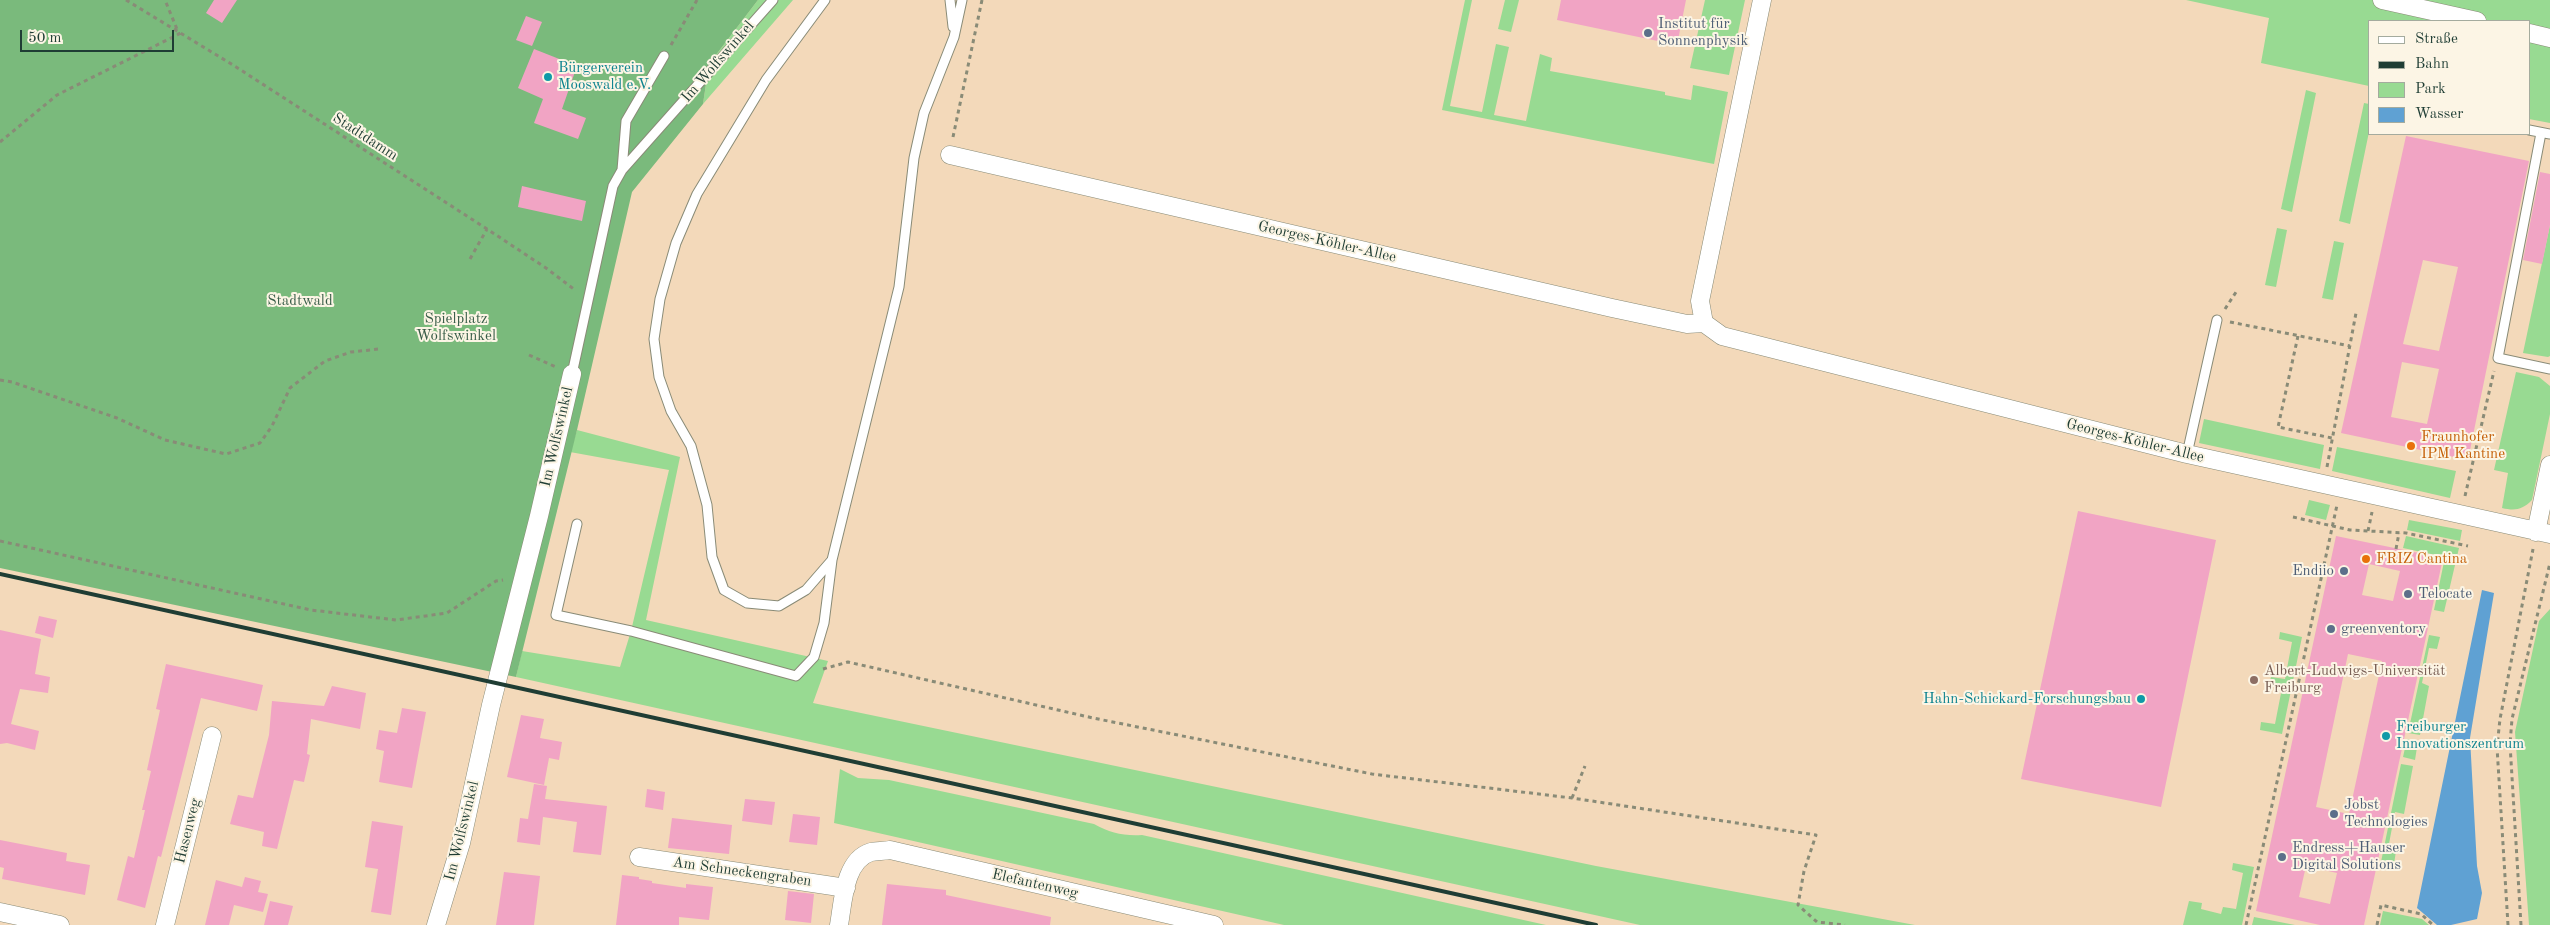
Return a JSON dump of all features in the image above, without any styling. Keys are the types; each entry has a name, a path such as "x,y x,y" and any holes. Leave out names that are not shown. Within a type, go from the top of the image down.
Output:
{"street":[{"path":"1704,323 1700,301 1762,0"},
{"path":"2382,0 2472,20"},
{"path":"2530,33 2550,38"},
{"name":"Georges-Köhler-Allee","path":"950,155 1612,308 1687,324 1704,323 1722,336 2187,454 2323,486 2543,533"},
{"name":"Im Wolfswinkel","path":"436,925 461,843 491,705 572,374"},
{"path":"2543,533 2550,465"},
{"name":"Hasenweg","path":"165,925 212,736"},
{"name":"Elefantenweg","path":"846,888 850,872 857,861 869,852 890,850 1214,925"},
{"name":"Am Schneckengraben","path":"638,857 846,888"},
{"path":"839,925 846,888"},
{"path":"0,912 60,925"}],"lane":[{"name":"Im Wolfswinkel","path":"572,374 614,186 622,170 773,0"},
{"path":"825,0 766,80 697,194 676,243 660,299 654,339 659,377 668,403 691,446 707,504 712,557 724,590 747,604 779,606 806,590 832,560"},
{"path":"950,0 954,37"},
{"path":"577,524 556,615 631,631 796,676 814,658 824,623 832,560 899,287 914,158 924,113 954,37 962,0"},
{"path":"622,170 626,121 664,56"},
{"path":"2530,130 2546,134 2498,358 2550,369"},
{"path":"2187,454 2217,320"}],"path":[{"name":"Stadtdamm","path":"126,0 179,34 233,65 487,229 546,268 588,300"},
{"path":"0,142 57,94 179,34 166,0"},
{"path":"670,46 697,0"},
{"path":"950,155 982,0"},
{"path":"470,259 487,229"},
{"path":"2238,289 2217,320 2350,346"},
{"path":"2323,486 2356,313"},
{"path":"2298,336 2278,427 2332,438"},
{"path":"0,380 31,387 88,407 166,440 226,454 260,443 272,426 290,388 325,361 351,352 379,350"},
{"path":"529,355 572,374"},
{"path":"2459,514 2498,358"},
{"path":"2246,925 2340,489"},
{"path":"2293,517 2350,530 2399,533 2468,546"},
{"path":"2396,549 2399,533"},
{"path":"2508,925 2496,747 2500,719 2543,533"},
{"path":"0,541 311,610 396,620 447,613 496,580 523,579"},
{"path":"2521,925 2510,744 2512,719 2550,563"},
{"path":"796,676 848,662 1093,718 1372,774 1572,798 1816,835 1804,871 1798,904 1817,922 1845,925"},
{"path":"1572,798 1585,766"},
{"path":"2377,925 2381,905 2421,914 2432,925"}],"green space":[{"name":"Stadtwald","path":"0,0 758,0 709,64 703,104 632,192 577,430 516,677 0,568"},
{"path":"758,0 793,0 703,104 709,64"},
{"path":"1465,0 1472,0 1450,106 1482,112 1496,44 1509,47 1494,115 1526,121 1540,54 1552,58 1550,71 1665,92 1665,95 1691,100 1693,85 1728,92 1714,164 1442,110"},
{"path":"1505,0 1519,0 1511,32 1498,29"},
{"path":"1705,0 1745,0 1729,75 1690,68"},
{"path":"2186,0 2550,0 2550,123 2530,119 2530,20 2368,20 2368,86 2261,63 2269,18"},
{"path":"2306,90 2316,93 2292,212 2281,209"},
{"path":"2364,103 2368,104 2368,135 2350,224 2339,221"},
{"path":"2550,225 2550,356 2548,357 2523,353"},
{"path":"2277,228 2287,230 2276,287 2265,285"},
{"path":"2334,241 2344,243 2333,300 2322,298"},
{"path":"2516,372 2539,377 2550,386 2550,414 2532,500 2522,508 2511,509 2502,508 2508,473 2494,470"},
{"path":"2204,419 2324,445 2320,469 2199,443"},
{"path":"577,430 680,457 646,620 828,661 813,703 1596,866 1915,925 1640,925 516,677 522,651 620,667 631,631 669,470 570,452"},
{"path":"2337,447 2456,471 2450,498 2332,471"},
{"path":"2309,500 2330,505 2326,520 2305,515"},
{"path":"2409,520 2462,530 2460,541 2407,530"},
{"path":"2406,536 2459,548 2444,612 2434,610 2445,557 2403,548"},
{"path":"2550,609 2550,925 2529,925 2515,732 2539,621"},
{"path":"2280,632 2302,637 2282,734 2260,730 2261,722 2275,724 2282,688 2269,685 2271,677 2285,679 2292,642 2279,639"},
{"path":"2429,635 2440,637 2437,649 2429,648 2422,683 2429,686 2420,735 2408,733"},
{"path":"2407,739 2418,741 2415,760 2403,757"},
{"path":"2401,764 2413,766 2404,814 2395,812 2388,849 2396,851 2394,864 2381,862"},
{"path":"840,769 858,778 889,780 1094,824 1117,833 1142,835 1546,925 1284,925 834,823"},
{"path":"2233,863 2254,867 2242,925 2183,925 2189,901 2202,903 2201,909 2221,914 2223,907 2236,909 2243,873 2232,870"},
{"path":"2383,911 2422,919 2429,925 2380,925"},
{"path":"2254,917 2295,925 2252,925"}],"water":[{"path":"2482,590 2494,593 2470,738 2477,866 2482,893 2477,919 2451,925 2437,925 2417,908"}],"building":[{"path":"214,0 237,0 222,23 206,13"},
{"name":"Institut für Sonnenphysik","path":"1561,0 1686,0 1677,45 1557,20"},
{"path":"526,16 542,22 532,46 516,40"},
{"name":"Bürgerverein Mooswald e.V.","path":"534,49 577,66 562,109 586,118 578,139 534,123 543,99 518,88"},
{"path":"2406,136 2529,161 2468,460 2341,433","holes":["2423,260 2458,267 2439,351 2403,344","2402,362 2439,369 2427,424 2391,417"]},
{"path":"2540,172 2550,174 2550,225 2542,264 2523,260"},
{"path":"522,186 586,201 582,221 518,207"},
{"name":"Hahn-Schickard-Forschungsbau","path":"2078,511 2216,540 2161,807 2021,779"},
{"name":"Freiburger Innovationszentrum","path":"2336,536 2443,558 2364,925 2320,925 2256,911","holes":["2369,564 2400,571 2393,601 2362,595","2348,654 2382,661 2349,814 2316,807","2306,866 2337,873 2330,904 2299,897"]},
{"path":"39,616 57,620 53,638 35,633"},
{"path":"0,630 41,639 35,674 50,677 48,693 20,689 11,724 39,731 35,750 7,743 0,744"},
{"path":"166,664 263,685 257,711 201,698 161,857 158,856 145,908 117,900 128,856 134,858 145,810 142,810 151,771 147,770 160,710 156,709"},
{"path":"332,686 366,693 360,729 311,719 307,754 310,755 304,782 294,780 277,849 262,846 264,832 230,824 238,795 253,798 269,735 272,701 324,706"},
{"path":"402,708 426,712 412,788 379,782 384,751 376,749 379,730 397,733"},
{"path":"521,715 544,719 540,738 562,742 559,760 549,758 544,785 507,777"},
{"path":"534,784 547,786 545,799 607,806 601,855 573,852 577,822 543,817 540,845 517,842 520,818 528,819"},
{"path":"647,789 665,792 663,810 645,807"},
{"path":"745,799 775,802 772,825 742,821"},
{"path":"793,814 820,817 817,845 789,842"},
{"path":"672,818 732,825 729,854 668,848"},
{"path":"372,821 403,826 391,915 371,912 378,869 365,867"},
{"path":"0,840 67,853 66,861 90,865 85,895 2,879 4,868 0,867"},
{"path":"504,872 540,876 534,925 496,925"},
{"path":"622,875 639,877 639,879 652,881 652,883 686,888 686,884 713,887 709,920 679,917 679,925 616,925"},
{"path":"245,877 261,881 258,892 268,894 263,912 234,905 229,925 205,925 216,880 242,887"},
{"path":"887,884 946,890 946,895 1051,917 1050,925 882,925"},
{"path":"788,891 814,894 811,923 785,920"},
{"path":"270,901 293,906 288,925 264,925"}],"railway":[{"path":"0,574 1596,925"}],"place":[{"name":"Institut für Sonnenphysik","path":"1648,33"},
{"name":"Bürgerverein Mooswald e.V.","path":"548,77"},
{"name":"Fraunhofer IPM Kantine","path":"2411,446"},
{"name":"FRIZ Cantina","path":"2366,559"},
{"name":"Endiio","path":"2344,571"},
{"name":"Telocate","path":"2408,594"},
{"name":"greenventory","path":"2331,629"},
{"name":"Albert-Ludwigs-Universität Freiburg","path":"2254,680"},
{"name":"Hahn-Schickard-Forschungsbau","path":"2141,699"},
{"name":"Freiburger Innovationszentrum","path":"2386,736"},
{"name":"Jobst Technologies","path":"2334,814"},
{"name":"Endress+Hauser Digital Solutions","path":"2282,857"}],"park label":[{"name":"Spielplatz Wolfswinkel","path":"456,328"}]}
